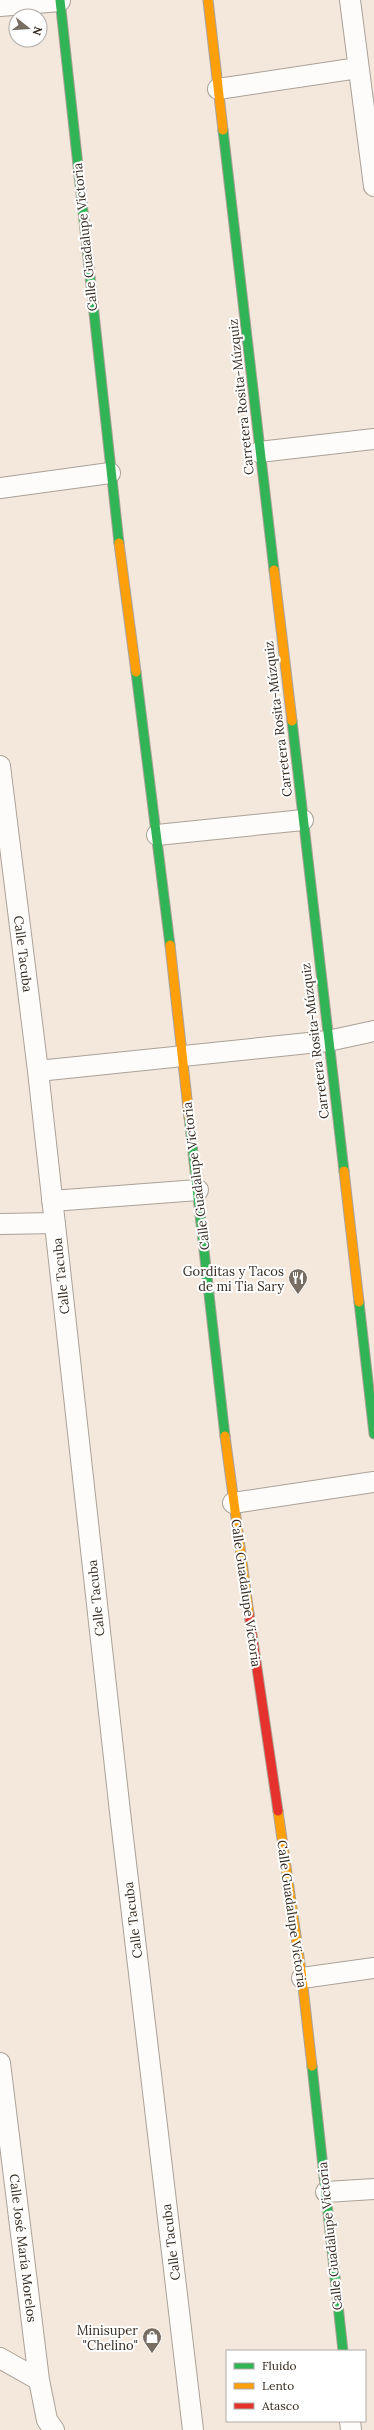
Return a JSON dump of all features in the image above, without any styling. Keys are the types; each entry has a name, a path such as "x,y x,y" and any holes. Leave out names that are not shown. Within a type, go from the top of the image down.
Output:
{"street":[{"name":"Carretera Rosita-Múzquiz","path":"208,0 243,291 259,452 374,1434"},
{"path":"350,0 374,186"},
{"path":"0,6 60,1"},
{"name":"Calle Guadalupe Victoria","path":"60,1 110,473 157,835 233,1503 302,1978 342,2350"},
{"path":"218,89 358,68"},
{"path":"259,452 374,439"},
{"path":"0,488 110,473"},
{"name":"Calle Tacuba","path":"0,766 38,1071 123,1837 193,2430"},
{"path":"157,835 303,820"},
{"path":"38,1071 328,1040 374,1031"},
{"path":"52,1201 198,1190"},
{"path":"0,1224 55,1223"},
{"path":"233,1503 374,1482"},
{"path":"302,1978 374,1968"},
{"name":"Calle José María Morelos","path":"0,2063 5,2141 39,2380 48,2420 54,2430"},
{"path":"326,2192 374,2189"},
{"path":"0,2358 39,2380"}],"traffic: fast":[{"path":"60,0 119,543"},
{"path":"223,130 274,570"},
{"path":"136,672 170,945"},
{"path":"292,721 344,1171"},
{"path":"189,1117 225,1436"},
{"path":"359,1302 374,1434"},
{"path":"312,2066 343,2350"}],"traffic: slow":[{"path":"208,0 223,130"},
{"path":"119,543 136,672"},
{"path":"274,570 292,721"},
{"path":"170,945 189,1117"},
{"path":"344,1171 359,1302"},
{"path":"225,1436 249,1614"},
{"path":"278,1811 302,1978 312,2066"}],"traffic: jam":[{"path":"249,1614 278,1811"}],"place":[{"name":"Gorditas y Tacos de mi Tia Sary","path":"298,1295"},
{"name":"Minisuper \"Chelino\"","path":"152,2354"}]}
